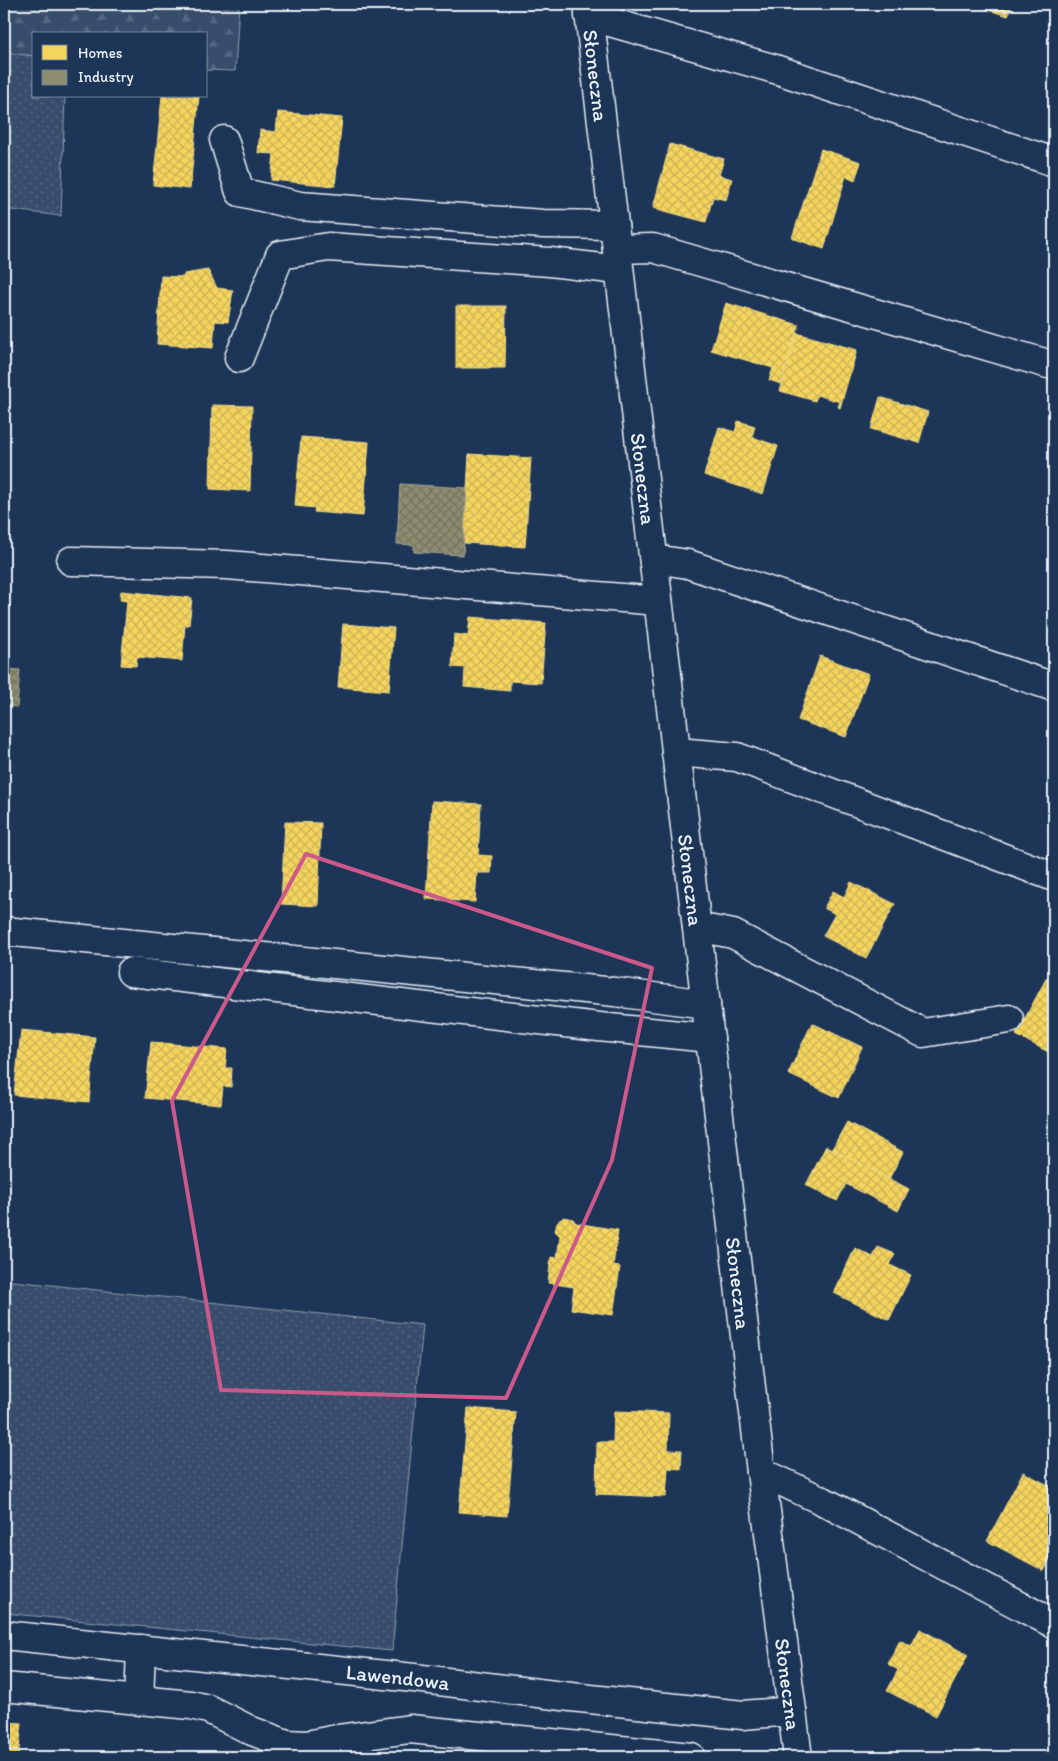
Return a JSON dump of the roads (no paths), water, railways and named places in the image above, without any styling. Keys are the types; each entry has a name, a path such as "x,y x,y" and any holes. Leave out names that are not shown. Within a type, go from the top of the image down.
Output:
{"street":[{"path":"588,10 774,69 1054,162"},
{"name":"Słoneczna","path":"588,10 761,1472 798,1757"},
{"path":"224,140 240,192 300,206 543,224 617,248"},
{"path":"239,358 280,255 328,247 550,262 617,248 653,248 1048,364"},
{"path":"71,561 228,565 658,601"},
{"path":"654,561 688,564 1054,687"},
{"path":"676,752 737,757 1054,877"},
{"path":"697,927 733,934 923,1033 1009,1019"},
{"path":"4,931 614,992 706,1004"},
{"path":"131,972 599,1027 710,1038"},
{"path":"761,1472 823,1501 1054,1624"},
{"name":"Lawendowa","path":"4,1636 405,1677 743,1715 792,1711"},
{"path":"140,1701 141,1649"},
{"path":"4,1687 191,1705 208,1709 252,1731 287,1744 306,1745 410,1729 691,1757"}]}
